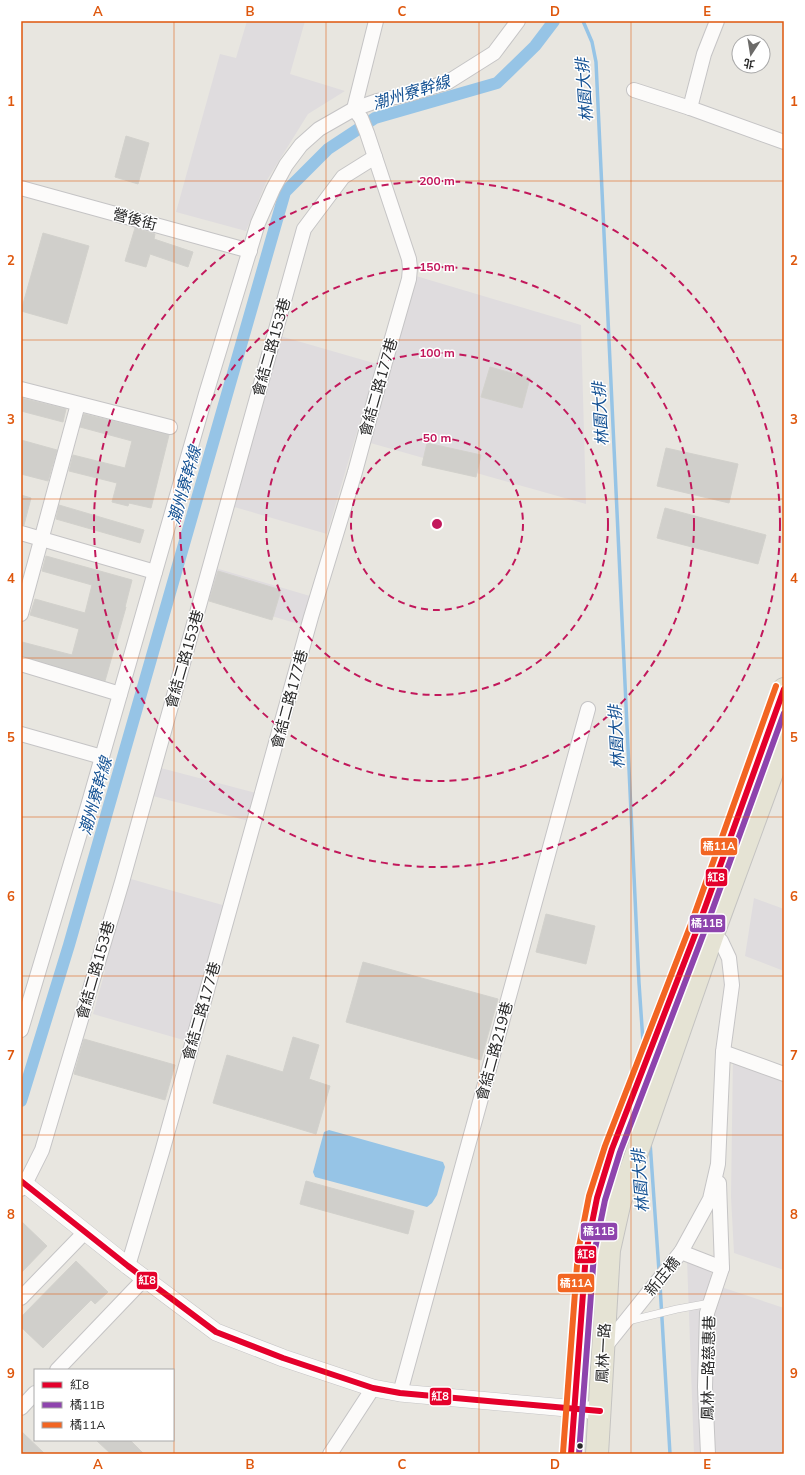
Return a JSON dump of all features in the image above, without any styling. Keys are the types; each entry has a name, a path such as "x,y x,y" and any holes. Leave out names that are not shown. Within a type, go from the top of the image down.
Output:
{"main road":[{"path":"706,931 784,689"},
{"path":"706,931 784,740"},
{"name":"鳳林一路","path":"597,1454 609,1250 620,1201 706,931"},
{"name":"鳳林一路","path":"571,1454 586,1253 597,1198 612,1149 706,931"}],"street":[{"path":"358,114 376,21"},
{"path":"21,1030 102,757 206,394 258,223 273,189 286,165 301,145 319,129 358,114 377,101 409,94 448,82 494,53 518,21"},
{"path":"690,108 704,54 717,21"},
{"path":"634,90 690,108 784,142"},
{"name":"會結二路177巷","path":"128,1266 162,1152 311,617 355,472 409,279 410,268 408,259 367,133 358,114"},
{"name":"會結二路153巷","path":"22,1185 42,1150 122,882 304,228 343,177 375,157"},
{"name":"營後街","path":"21,188 250,251"},
{"path":"21,388 170,427"},
{"path":"21,614 78,404"},
{"path":"21,533 155,572"},
{"path":"21,664 120,694"},
{"name":"會結二路219巷","path":"400,1393 588,709"},
{"path":"21,734 102,757"},
{"path":"706,931 721,941 729,958 732,985 723,1052 718,1164"},
{"path":"723,1052 784,1074"},
{"name":"新庄橋","path":"604,1348 681,1252 710,1199 718,1164"},
{"name":"鳳林一路慈惠巷","path":"708,1454 705,1380 707,1313 722,1268 718,1164"},
{"path":"22,1185 216,1332 283,1358 373,1388 400,1393 600,1411"},
{"path":"21,1298 85,1232"},
{"path":"681,1252 722,1268"},
{"path":"58,1369 145,1278"},
{"path":"330,1454 373,1388"},
{"path":"21,1408 34,1394"}],"lane":[{"name":"新庄橋","path":"623,1323 649,1315 710,1303"}],"shaded area":[{"path":"247,21 305,21 290,74 345,91 308,114 267,180 246,231 176,212 220,54 236,58"},
{"path":"416,276 581,325 586,504 367,442"},
{"path":"280,336 377,364 327,534 231,506"},
{"path":"212,567 310,596 302,625 204,596"},
{"path":"157,767 256,793 249,821 149,795"},
{"path":"124,877 226,906 187,1041 93,1014 105,971 98,968"},
{"path":"754,898 784,909 784,971 745,956"},
{"path":"733,1054 784,1072 784,1270 734,1253 731,1197"},
{"path":"687,1259 710,1263 712,1284 784,1308 784,1454 694,1454"}],"water":[{"path":"329,1130 443,1162 445,1167 437,1195 432,1203 427,1207 315,1177 313,1172 324,1132"}],"building":[{"path":"126,136 149,143 138,184 115,177"},
{"path":"135,228 155,234 154,239 193,252 188,267 150,254 146,267 125,261"},
{"path":"43,233 89,246 67,324 21,311"},
{"path":"490,367 530,378 522,408 481,397"},
{"path":"21,398 66,409 63,422 21,411"},
{"path":"84,414 169,435 151,508 129,503 128,506 112,502 117,483 69,471 73,455 125,468 132,441 80,427"},
{"path":"21,440 57,450 48,481 21,474"},
{"path":"427,443 481,455 476,477 422,465"},
{"path":"666,448 738,464 729,503 657,486"},
{"path":"21,495 31,498 24,525 21,525"},
{"path":"59,505 144,530 140,543 56,519"},
{"path":"665,508 766,535 758,564 657,538"},
{"path":"46,556 132,580 105,681 21,656 22,642 72,655 79,629 30,615 35,599 85,613 92,585 42,571"},
{"path":"218,571 281,590 272,620 209,601"},
{"path":"546,914 595,926 586,964 536,952"},
{"path":"363,962 498,999 481,1060 346,1022"},
{"path":"293,1037 319,1045 309,1079 330,1086 316,1134 213,1103 227,1055 283,1072"},
{"path":"84,1039 175,1065 165,1100 74,1074"},
{"path":"306,1181 414,1211 408,1234 300,1204"},
{"path":"21,1221 47,1246 21,1273"},
{"path":"76,1261 108,1292 95,1304 91,1300 43,1348 21,1327 21,1317"},
{"path":"21,1431 45,1454 21,1454"},
{"path":"97,1441 131,1441 144,1454 111,1454"}],"waterway":[{"name":"潮州寮幹線","path":"21,1101 69,945 285,192 328,149 375,118 497,83 535,46 554,21"},
{"name":"林園大排","path":"583,21 592,42 596,62 643,1042"},
{"name":"林園大排","path":"650,1142 659,1271"},
{"name":"林園大排","path":"660,1285 670,1454"}],"transit line":[{"name":"橘11A","path":"563,1453 578,1252 589,1196 605,1146 691,924 776,686"},
{"name":"紅8","path":"571,1454 586,1253 597,1198 612,1149 698,927 784,689"},
{"name":"橘11B","path":"579,1454 594,1254 605,1200 620,1152 705,930 784,713"},
{"name":"紅8","path":"21,1181 128,1266 216,1332 283,1358 373,1388 400,1393 600,1411"}]}
